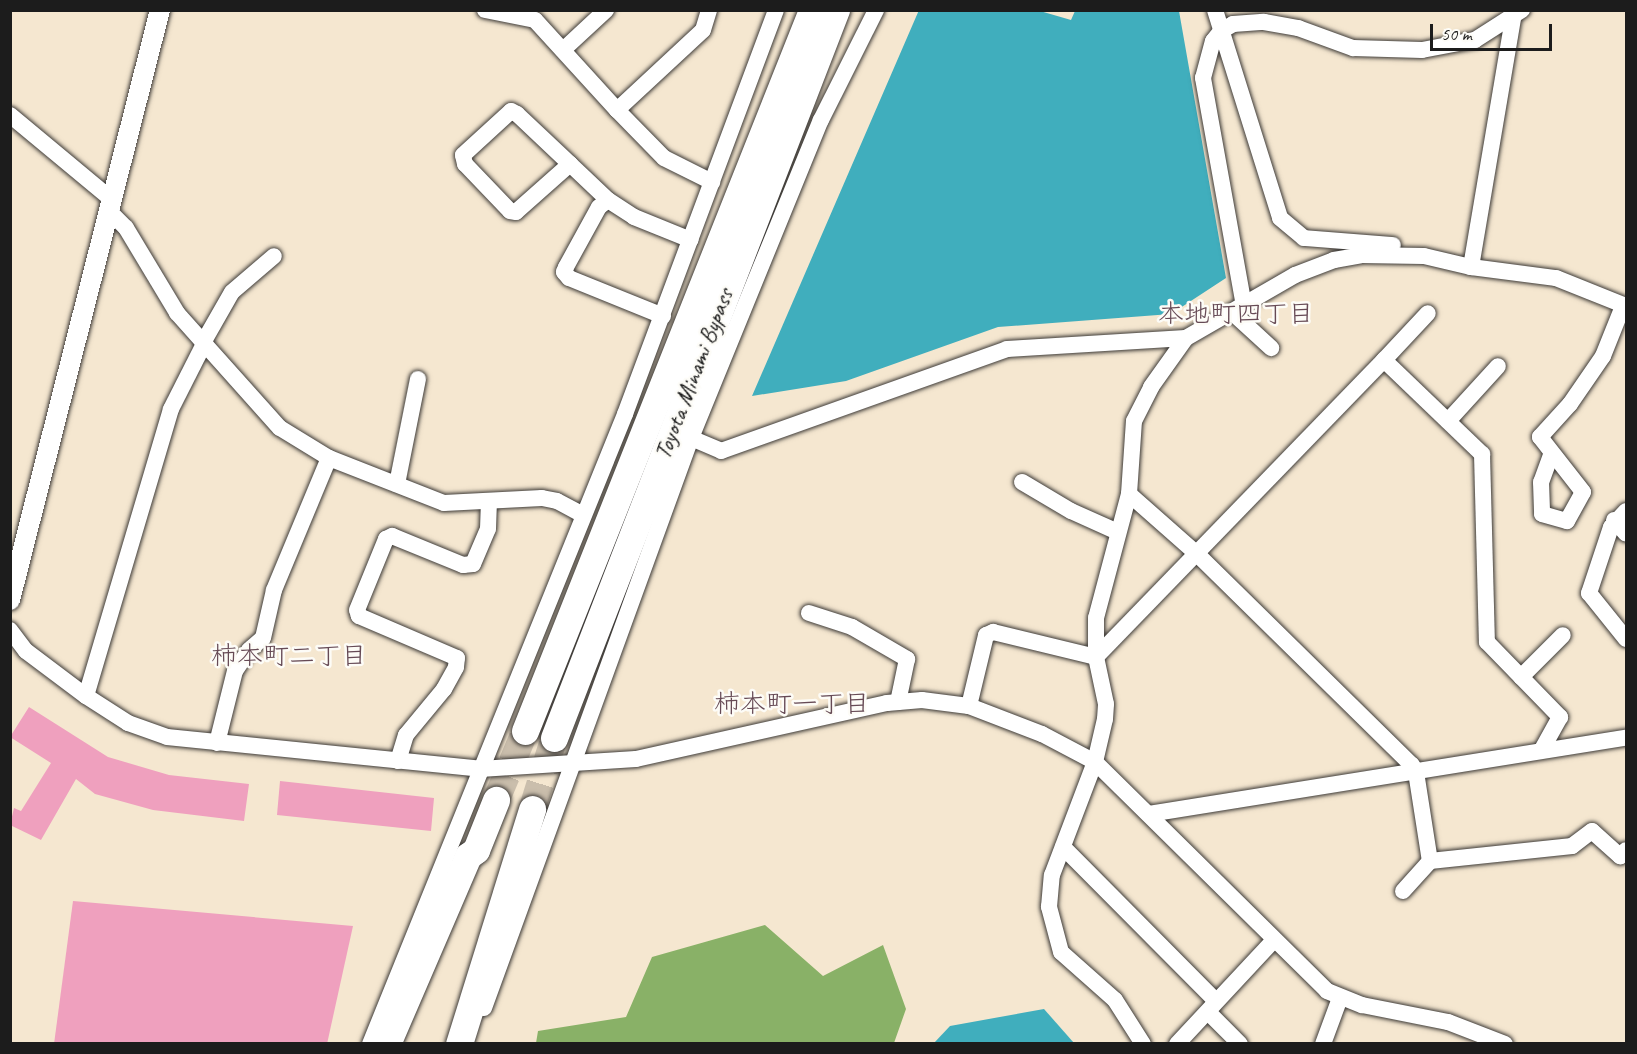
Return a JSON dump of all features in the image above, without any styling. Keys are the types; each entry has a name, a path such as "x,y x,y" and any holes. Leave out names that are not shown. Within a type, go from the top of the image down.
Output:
{"highway":[{"name":"Toyota Minami Bypass","path":"525,731 812,10"},
{"name":"Toyota Minami Bypass","path":"554,738 836,10"},
{"path":"387,1044 468,856 476,850 496,800"},
{"path":"459,1044 529,816"}],"street":[{"path":"10,600 160,10"},
{"path":"485,10 535,20 664,158 712,182"},
{"path":"563,50 606,10"},
{"path":"617,110 703,30 709,10"},
{"path":"370,1044 663,316 776,10"},
{"path":"473,1044 571,765 691,438 821,120 876,10"},
{"path":"1215,10 1276,206 1285,225 1305,238 1412,247 1424,256"},
{"path":"1271,348 1238,309 1203,78 1213,41 1221,31 1233,24 1263,16 1353,48 1422,50 1475,40 1518,14"},
{"path":"1471,267 1518,14"},
{"path":"570,164 516,212 503,203 465,164 463,155 511,111 570,164 608,200 634,217 692,240"},
{"path":"10,115 109,204 177,313 280,428 329,458 444,503 489,503 542,498 557,501 583,515"},
{"path":"608,200 599,207 564,272 663,316"},
{"path":"691,438 721,450 1007,349 1125,345 1186,338 1295,274 1334,260 1388,254 1424,256 1471,267 1556,278 1625,306 1603,356 1570,404 1540,437 1551,455"},
{"path":"86,696 171,409 204,341 232,292 274,256"},
{"path":"1096,657 1428,313"},
{"path":"1143,1044 1115,1000 1061,951 1049,907 1052,875 1095,762 1106,704 1096,657 1096,618 1129,494 1134,421 1151,387 1186,338"},
{"path":"1384,360 1482,454 1487,642 1560,717 1542,750"},
{"path":"1448,421 1498,366"},
{"path":"397,484 418,379"},
{"path":"217,743 235,671 249,650 263,638 274,590 329,458"},
{"path":"1022,482 1071,511 1118,532"},
{"path":"1129,494 1197,554 1416,772 1430,861"},
{"path":"399,761 406,735 444,689 457,658 359,616 357,610 386,539 392,536 464,565 473,564 488,530 489,503"},
{"path":"1620,516 1626,534"},
{"path":"1620,516 1589,593 1626,639"},
{"path":"809,614 852,627 907,658 898,702"},
{"path":"10,630 26,651 86,696 137,727 167,737 480,769 571,765 636,759 898,702 922,700 969,706 1041,734 1095,762 1309,976 1340,998 1448,1022 1505,1044"},
{"path":"969,706 986,635 993,632 1096,657"},
{"path":"1521,677 1563,635"},
{"path":"1149,814 1626,738"},
{"path":"1403,891 1430,861 1572,846 1592,831 1620,856 1626,850"},
{"path":"1063,848 1211,1005 1240,1044"},
{"path":"1177,1044 1273,940"},
{"path":"1323,1044 1340,998"}],"green space":[{"path":"765,925 823,976 883,945 906,1009 894,1043 536,1043 538,1031 626,1017 652,957"}],"water":[{"path":"919,10 1040,11 1071,20 1075,11 1179,11 1226,278 1171,314 998,327 846,381 752,396"},
{"path":"1044,1009 1074,1043 934,1043 950,1026"}],"building":[{"path":"29,707 108,757 169,775 249,784 244,821 153,810 95,794 76,779 41,840 10,825 14,808 21,811 51,763 10,737"},
{"path":"280,781 434,798 431,831 277,815"},
{"path":"73,901 353,926 327,1044 54,1044"}],"tunnel":[{"path":"496,800 525,731"},
{"path":"532,809 554,738"}],"district":[{"name":"本地町四丁目","path":"1236,314"},
{"name":"柿本町二丁目","path":"289,656"},
{"name":"柿本町一丁目","path":"792,704"}]}
